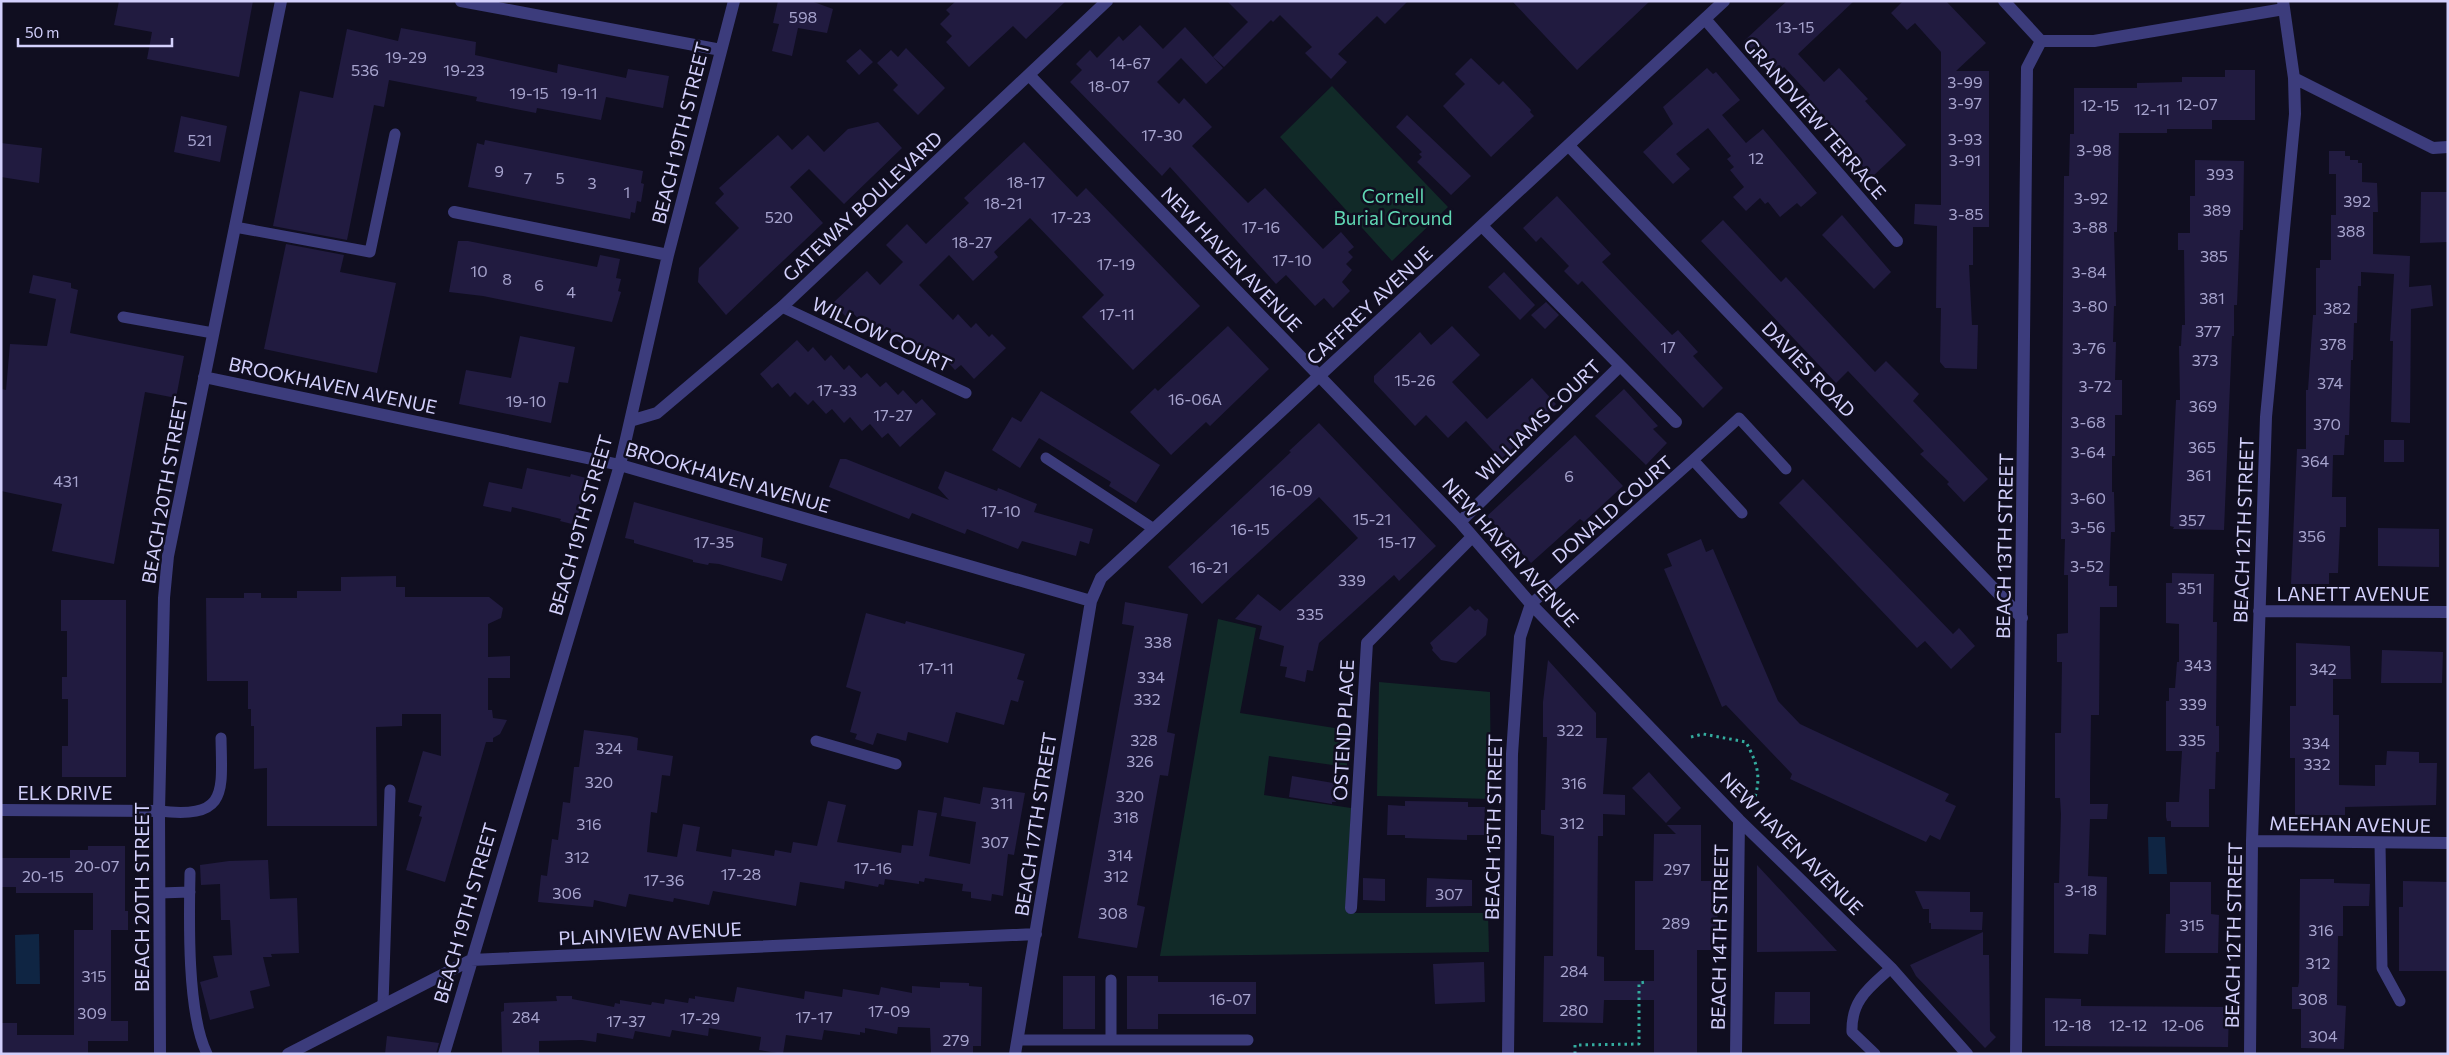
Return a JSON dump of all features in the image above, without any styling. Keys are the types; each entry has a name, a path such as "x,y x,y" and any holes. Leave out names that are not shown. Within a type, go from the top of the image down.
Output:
{"street":[{"name":"BEACH 20TH STREET","path":"160,1054 159,811 164,598 168,556 281,1"},
{"path":"461,1 720,50"},
{"name":"BEACH 19TH STREET","path":"444,1054 620,465 668,255 734,1"},
{"name":"GATEWAY BOULEVARD","path":"630,421 657,413 782,307 1108,1"},
{"name":"CAFFREY AVENUE","path":"1091,601 1100,578 1319,378 1724,1"},
{"path":"2004,1 2041,41 2094,41 2284,5"},
{"name":"BEACH 12TH STREET","path":"2250,1054 2252,841 2266,417 2295,114 2294,78 2284,5"},
{"name":"GRANDVIEW TERRACE","path":"1705,20 1897,241"},
{"name":"BEACH 13TH STREET","path":"2016,1054 2027,68 2041,41"},
{"name":"NEW HAVEN AVENUE","path":"1029,75 1319,378 1460,522 1531,604 1739,820 1892,968 1967,1054"},
{"path":"2294,78 2433,148 2448,147"},
{"name":"DAVIES ROAD","path":"1569,146 2022,618"},
{"path":"454,212 668,255"},
{"name":"WILLIAMS COURT","path":"1482,226 1676,422"},
{"name":"WILLIAMS COURT","path":"1460,522 1620,366"},
{"name":"BROOKHAVEN AVENUE","path":"204,377 620,465 1091,601"},
{"name":"OSTEND PLACE","path":"1351,908 1367,643 1472,537"},
{"name":"BEACH 17TH STREET","path":"1015,1054 1091,601"},
{"name":"BEACH 15TH STREET","path":"1508,1054 1512,754 1520,637 1531,604"},
{"name":"LANETT AVENUE","path":"2259,611 2448,612"},
{"name":"ELK DRIVE","path":"1,810 159,811"},
{"name":"BEACH 14TH STREET","path":"1736,1054 1739,820"},
{"name":"MEEHAN AVENUE","path":"2252,841 2448,843"},
{"name":"PLAINVIEW AVENUE","path":"288,1054 471,960 1036,934"}],"lane":[{"path":"235,228 370,252 395,134"},
{"name":"WILLOW COURT","path":"782,307 966,392"},
{"path":"123,318 213,333"},
{"name":"DONALD COURT","path":"1531,604 1739,418 1786,469"},
{"path":"1046,458 1154,529"},
{"path":"1693,460 1742,513"},
{"path":"159,811 192,812 208,808 214,801 222,785 221,738"},
{"path":"816,741 896,764"},
{"path":"383,1004 390,790"},
{"path":"2380,843 2382,968 2400,1000"},
{"path":"190,873 193,990 201,1042 207,1054"},
{"path":"160,893 190,892"},
{"path":"1875,1054 1852,1032 1852,1018 1857,1003 1892,968"},
{"path":"1111,980 1111,1040"},
{"path":"1018,1040 1248,1040"}],"path":[{"path":"1691,737 1703,734 1746,742 1758,764 1757,792 1753,803"},
{"path":"1575,1054 1575,1045 1639,1044 1639,983 1646,982"}],"green space":[{"name":"Cornell Burial Ground","path":"1332,86 1448,207 1392,261 1280,137"},
{"path":"1218,619 1256,628 1240,713 1347,730 1347,767 1269,756 1264,795 1351,808 1347,913 1488,913 1489,952 1160,956"},
{"path":"1379,682 1490,692 1491,799 1377,796"}],"water":[{"path":"2148,837 2165,837 2167,874 2149,874"},
{"path":"39,934 40,984 16,984 15,935"}],"building":[{"path":"119,1 253,1 239,77 147,59 152,32 114,25"},
{"path":"778,1 811,1 833,9 827,33 798,28 792,56 772,51 779,24 773,23"},
{"path":"956,1 1066,1 1026,39 1013,26 969,67 946,42 952,36 940,24 950,14 946,10"},
{"path":"1227,1 1408,1 1385,24 1377,16 1338,54 1347,62 1331,79 1305,53 1312,47 1280,15 1273,22 1271,20 1224,67 1213,57 1248,22"},
{"path":"1512,1 1650,1 1577,70"},
{"path":"1787,1 1854,1 1798,54 1824,82 1839,68 1868,99 1865,101 1906,145 1872,177 1804,101 1810,95 1784,67 1776,75 1744,41"},
{"path":"1903,1 1946,1 1986,43 1956,71 1989,71 1989,227 1973,227 1973,265 1969,265 1972,325 1978,325 1977,369 1945,368 1940,362 1941,308 1936,308 1937,226 1914,224 1915,204 1941,205 1941,52 1915,23 1907,30 1891,13"},
{"path":"1140,25 1163,49 1185,27 1223,68 1206,84 1181,58 1157,82 1179,104 1184,98 1212,127 1192,146 1248,203 1265,188 1323,249 1341,232 1354,247 1348,252 1353,257 1346,264 1352,270 1342,282 1350,291 1333,308 1324,298 1315,306 1286,275 1276,284 1170,167 1162,176 1070,82 1082,70 1076,64 1090,50 1097,58 1119,36 1123,41"},
{"path":"401,28 476,42 475,55 557,73 558,64 626,78 628,69 669,76 663,108 606,97 601,120 537,108 536,113 476,101 477,97 389,80 384,107 374,105 347,240 273,226 300,91 333,98 347,29 398,41"},
{"path":"906,48 945,88 918,115 893,90 898,85 877,63 891,50 898,57"},
{"path":"860,49 873,62 859,75 846,61"},
{"path":"1471,58 1499,85 1503,81 1531,110 1530,112 1534,116 1491,157 1443,106 1465,84 1455,74"},
{"path":"1707,68 1713,74 1716,72 1740,100 1722,115 1746,143 1763,129 1817,193 1801,207 1797,203 1780,217 1768,202 1765,204 1760,198 1746,211 1733,197 1744,187 1730,170 1734,167 1727,159 1731,156 1708,128 1676,154 1690,169 1673,184 1643,152 1673,124 1663,107"},
{"path":"2225,70 2255,70 2255,120 2212,120 2212,129 2167,129 2167,133 2119,133 2117,232 2114,232 2116,306 2114,306 2113,342 2116,342 2115,380 2122,380 2122,415 2115,415 2115,456 2112,456 2112,492 2114,492 2115,532 2111,532 2109,586 2117,586 2117,607 2100,607 2099,715 2091,715 2090,804 2108,804 2107,819 2090,819 2088,876 2107,877 2106,935 2089,934 2088,954 2054,953 2054,883 2059,883 2061,814 2060,798 2055,798 2055,733 2061,733 2062,662 2057,662 2057,634 2068,633 2068,575 2064,575 2065,539 2061,539 2064,176 2069,176 2070,134 2074,134 2074,88 2137,88 2137,83 2182,82 2182,77 2225,77"},
{"path":"1407,115 1471,176 1451,195 1417,162 1422,157 1419,154 1422,152 1396,127"},
{"path":"181,116 227,126 220,162 174,152"},
{"path":"878,122 902,148 844,204 809,169 790,187 823,223 726,315 698,282 699,268 739,228 715,203 724,194 719,188 778,135 792,150 808,135 824,152 848,129"},
{"path":"485,140 643,171 641,183 644,184 641,202 637,201 635,213 631,212 630,219 468,187 477,143 484,145"},
{"path":"1024,142 1077,197 1086,188 1200,306 1133,370 1082,317 1104,295 1030,218 994,252 998,257 973,281 949,255 919,285 953,320 958,314 971,328 976,323 989,337 992,334 1006,348 974,379 961,365 955,370 943,357 938,362 925,348 920,353 907,339 901,344 889,331 883,336 871,322 866,327 853,313 848,319 833,303 867,271 880,285 903,262 886,245 907,224 926,244 969,203 964,198"},
{"path":"1,143 42,148 39,183 1,177"},
{"path":"2329,151 2345,151 2345,156 2350,156 2350,160 2358,160 2358,163 2362,163 2362,182 2377,183 2378,212 2373,212 2373,254 2410,256 2409,287 2431,285 2433,306 2411,309 2410,423 2391,422 2393,341 2390,341 2394,274 2361,272 2361,286 2358,286 2357,323 2354,323 2353,360 2351,360 2349,435 2345,435 2344,455 2333,455 2332,497 2346,497 2346,527 2340,527 2338,573 2329,573 2329,584 2291,584 2297,449 2306,449 2306,390 2308,390 2313,315 2316,315 2316,268 2320,268 2320,260 2331,260 2331,215 2336,215 2336,174 2329,174"},
{"path":"2195,160 2244,161 2243,230 2240,230 2237,305 2234,305 2234,336 2232,336 2224,530 2173,529 2174,527 2170,526 2176,400 2180,400 2179,346 2181,346 2182,325 2185,325 2184,250 2178,250 2178,233 2190,233 2190,196 2195,196"},
{"path":"2421,192 2448,192 2448,242 2420,243"},
{"path":"1557,196 1611,254 1602,262 1672,335 1678,330 1698,352 1693,356 1723,388 1703,408 1582,281 1578,285 1564,271 1569,266 1541,237 1536,242 1523,228"},
{"path":"1842,215 1891,272 1874,289 1822,235"},
{"path":"1723,220 1781,282 1786,277 1875,372 1886,361 1919,394 1913,401 1988,479 1964,502 1947,484 1949,482 1920,454 1924,451 1848,371 1836,383 1701,241"},
{"path":"458,241 468,241 597,267 600,255 620,259 616,278 621,279 618,291 621,292 612,322 483,296 449,292"},
{"path":"286,244 344,255 340,272 396,283 377,373 264,349"},
{"path":"1504,272 1535,305 1520,320 1488,287"},
{"path":"33,275 71,283 71,288 78,290 70,333 184,356 176,398 145,392 114,564 52,551 62,504 1,491 1,389 6,390 10,344 47,346 56,299 29,293"},
{"path":"1546,302 1559,315 1545,329 1531,315"},
{"path":"1228,326 1269,369 1210,426 1206,422 1171,455 1130,412 1155,388 1158,391"},
{"path":"1452,326 1480,355 1452,382 1487,419 1532,378 1556,404 1551,409 1552,411 1501,459 1466,421 1448,438 1426,415 1415,426 1374,382 1374,376 1420,332 1431,345"},
{"path":"520,336 575,347 568,383 559,382 551,423 459,404 466,370 511,378"},
{"path":"797,340 808,352 813,347 825,361 831,355 844,370 849,365 861,378 867,373 880,387 886,382 898,395 903,390 916,404 922,399 936,414 900,447 888,433 882,438 870,424 862,431 850,417 844,423 832,409 826,414 813,400 808,405 795,392 790,397 778,383 772,388 760,374"},
{"path":"1624,389 1658,426 1653,429 1667,443 1646,465 1595,416"},
{"path":"1041,391 1160,465 1136,503 1109,486 1111,482 1039,438 1020,468 992,450 1012,417 1021,422"},
{"path":"1319,423 1436,546 1399,581 1394,575 1319,643 1313,671 1307,670 1305,682 1285,677 1287,667 1280,666 1284,646 1259,639 1262,626 1235,619 1258,594 1280,611 1358,538 1319,497 1202,604 1168,567 1291,452 1289,451"},
{"path":"1575,435 1623,486 1584,522 1580,519 1531,563 1487,516"},
{"path":"2384,440 2404,440 2404,462 2384,462"},
{"path":"840,459 846,459 949,500 938,488 945,471 997,491 998,488 1037,504 1034,512 1093,529 1089,544 1080,541 1076,556 1022,541 1018,549 967,529 965,534 912,513 909,519 829,487"},
{"path":"527,468 570,477 571,474 586,478 576,525 560,521 561,519 512,507 511,512 483,506 489,482 522,489"},
{"path":"1803,479 1953,634 1959,628 1975,646 1951,669 1925,641 1917,648 1779,503"},
{"path":"634,502 763,538 761,557 787,564 782,581 719,564 709,563 708,565 693,562 693,560 634,543 634,540 625,538"},
{"path":"2378,528 2439,529 2439,567 2378,566"},
{"path":"1701,539 1706,552 1713,549 1778,701 1800,724 1949,794 1945,801 1956,806 1940,840 1930,835 1926,842 1790,779 1792,774 1726,705 1722,707 1664,569 1672,566 1667,554"},
{"path":"2172,573 2214,574 2213,622 2217,622 2216,726 2219,726 2219,752 2216,752 2215,789 2209,789 2209,827 2171,827 2171,821 2167,821 2166,817 2166,802 2179,802 2182,751 2166,751 2166,701 2169,701 2169,688 2175,688 2177,662 2179,662 2179,624 2166,623 2166,583 2172,583"},
{"path":"396,576 396,587 405,587 405,597 489,597 503,608 501,618 488,624 488,657 510,656 510,678 488,678 488,710 492,710 493,718 507,720 500,734 493,738 493,742 486,742 445,882 406,870 422,817 419,816 422,806 408,802 423,751 441,756 441,714 402,714 402,726 376,727 377,826 267,826 267,768 254,769 254,726 251,726 251,709 248,709 248,681 207,681 206,598 244,598 244,593 261,593 261,598 297,598 297,591 341,591 341,577"},
{"path":"61,600 126,600 126,777 62,777 62,746 68,746 68,699 62,699 62,677 67,677 67,631 61,631"},
{"path":"1125,602 1188,614 1167,732 1175,734 1168,776 1160,775 1137,905 1145,907 1137,948 1078,938 1134,626 1122,624"},
{"path":"1470,606 1475,611 1478,609 1488,619 1486,635 1456,663 1441,660 1432,650 1433,648 1430,643"},
{"path":"866,613 905,624 906,621 1025,654 1017,679 1024,681 1018,702 1011,700 1004,725 956,712 948,743 908,732 906,741 877,733 873,745 855,739 857,734 850,732 861,692 846,687"},
{"path":"2296,643 2350,646 2351,679 2333,679 2333,715 2339,715 2339,785 2375,786 2375,765 2386,765 2387,751 2419,752 2419,763 2437,763 2436,805 2345,807 2345,815 2295,815 2295,758 2290,758 2290,706 2296,706"},
{"path":"2382,650 2443,652 2442,683 2381,683"},
{"path":"1548,660 1596,713 1596,738 1607,738 1603,794 1625,795 1625,815 1603,814 1603,836 1598,836 1597,956 1604,957 1604,981 1654,981 1654,950 1635,950 1635,881 1653,881 1654,834 1676,834 1667,825 1701,825 1701,881 1718,881 1717,950 1697,950 1697,1054 1654,1054 1654,1000 1604,1000 1603,1023 1543,1022 1544,956 1553,956 1554,836 1541,834 1541,810 1545,810 1547,737 1543,737 1543,702"},
{"path":"584,730 638,738 637,750 673,756 670,776 662,775 657,813 651,812 647,852 677,857 683,824 700,827 696,851 731,857 732,849 774,856 775,850 791,853 793,842 817,846 828,801 846,805 837,842 901,853 902,845 913,846 918,810 937,813 929,856 970,864 976,822 941,816 944,797 980,804 983,787 1025,793 1014,855 1008,854 1003,896 992,894 991,901 971,898 971,892 962,891 963,884 925,878 924,882 919,881 919,884 885,879 884,885 879,884 878,887 845,881 844,889 800,882 796,906 713,891 709,905 674,898 673,902 629,894 626,907 594,900 593,907 538,902 541,875 547,876 552,839 558,840 563,802 570,803 574,767 579,767"},
{"path":"1649,772 1681,808 1666,823 1632,788"},
{"path":"1292,776 1339,784 1336,802 1332,802 1332,804 1289,797"},
{"path":"1405,801 1468,802 1468,807 1485,807 1484,835 1467,835 1467,840 1405,838 1405,835 1387,835 1388,805 1405,806"},
{"path":"88,846 125,846 125,911 128,911 128,930 111,930 111,1021 128,1021 128,1041 88,1041 88,1054 1,1054 1,1023 17,1023 17,1035 74,1035 74,930 93,930 93,893 16,893 16,887 1,887 1,858 70,858 70,850 88,850"},
{"path":"268,860 270,899 297,898 299,953 271,954 272,957 263,957 270,986 250,991 254,1008 210,1020 200,982 218,977 213,956 232,955 230,920 221,920 220,884 201,885 200,865 229,861"},
{"path":"1757,865 1837,951 1757,952"},
{"path":"1363,878 1385,879 1385,901 1363,900"},
{"path":"1427,878 1472,880 1472,906 1426,907"},
{"path":"2300,879 2334,879 2334,883 2370,884 2369,906 2343,906 2343,936 2338,936 2337,1005 2346,1006 2344,1049 2301,1048 2301,1009 2292,1009 2292,987 2298,987 2299,982"},
{"path":"2403,881 2448,882 2448,971 2399,971 2399,907 2403,907"},
{"path":"2170,882 2211,882 2211,914 2219,915 2218,953 2165,953 2166,914 2170,914"},
{"path":"1915,891 1970,892 1970,912 1983,912 1982,930 1931,929 1929,909 1923,909"},
{"path":"1983,932 1983,955 1989,955 1990,1031 1996,1037 1985,1048 1916,976 1910,965"},
{"path":"1484,962 1485,1002 1435,1004 1433,964"},
{"path":"1063,976 1095,976 1095,1029 1063,1029"},
{"path":"1127,976 1158,976 1158,982 1256,982 1256,1014 1158,1014 1158,1029 1127,1029"},
{"path":"940,982 969,983 969,986 982,987 981,1046 973,1046 973,1053 931,1053 930,1028 898,1027 897,1034 865,1028 865,1033 860,1032 860,1035 824,1030 822,1040 786,1035 783,1054 759,1050 761,1037 709,1028 708,1036 672,1030 670,1037 635,1031 633,1039 597,1033 596,1042 582,1040 539,1041 539,1054 502,1054 501,1012 504,1011 504,1003 557,1001 556,996 572,996 572,999 614,1007 615,1003 620,1004 620,1000 651,1005 652,1002 664,1004 665,999 688,1003 689,998 695,999 695,996 734,1002 737,987 804,999 805,991 842,997 843,989 879,995 881,987 912,993 912,986 940,988"},
{"path":"1775,992 1810,992 1810,1024 1774,1024"},
{"path":"2045,998 2081,999 2081,1006 2229,1007 2228,1047 2045,1046"},
{"path":"387,1036 439,1043 436,1054 385,1054"}]}
